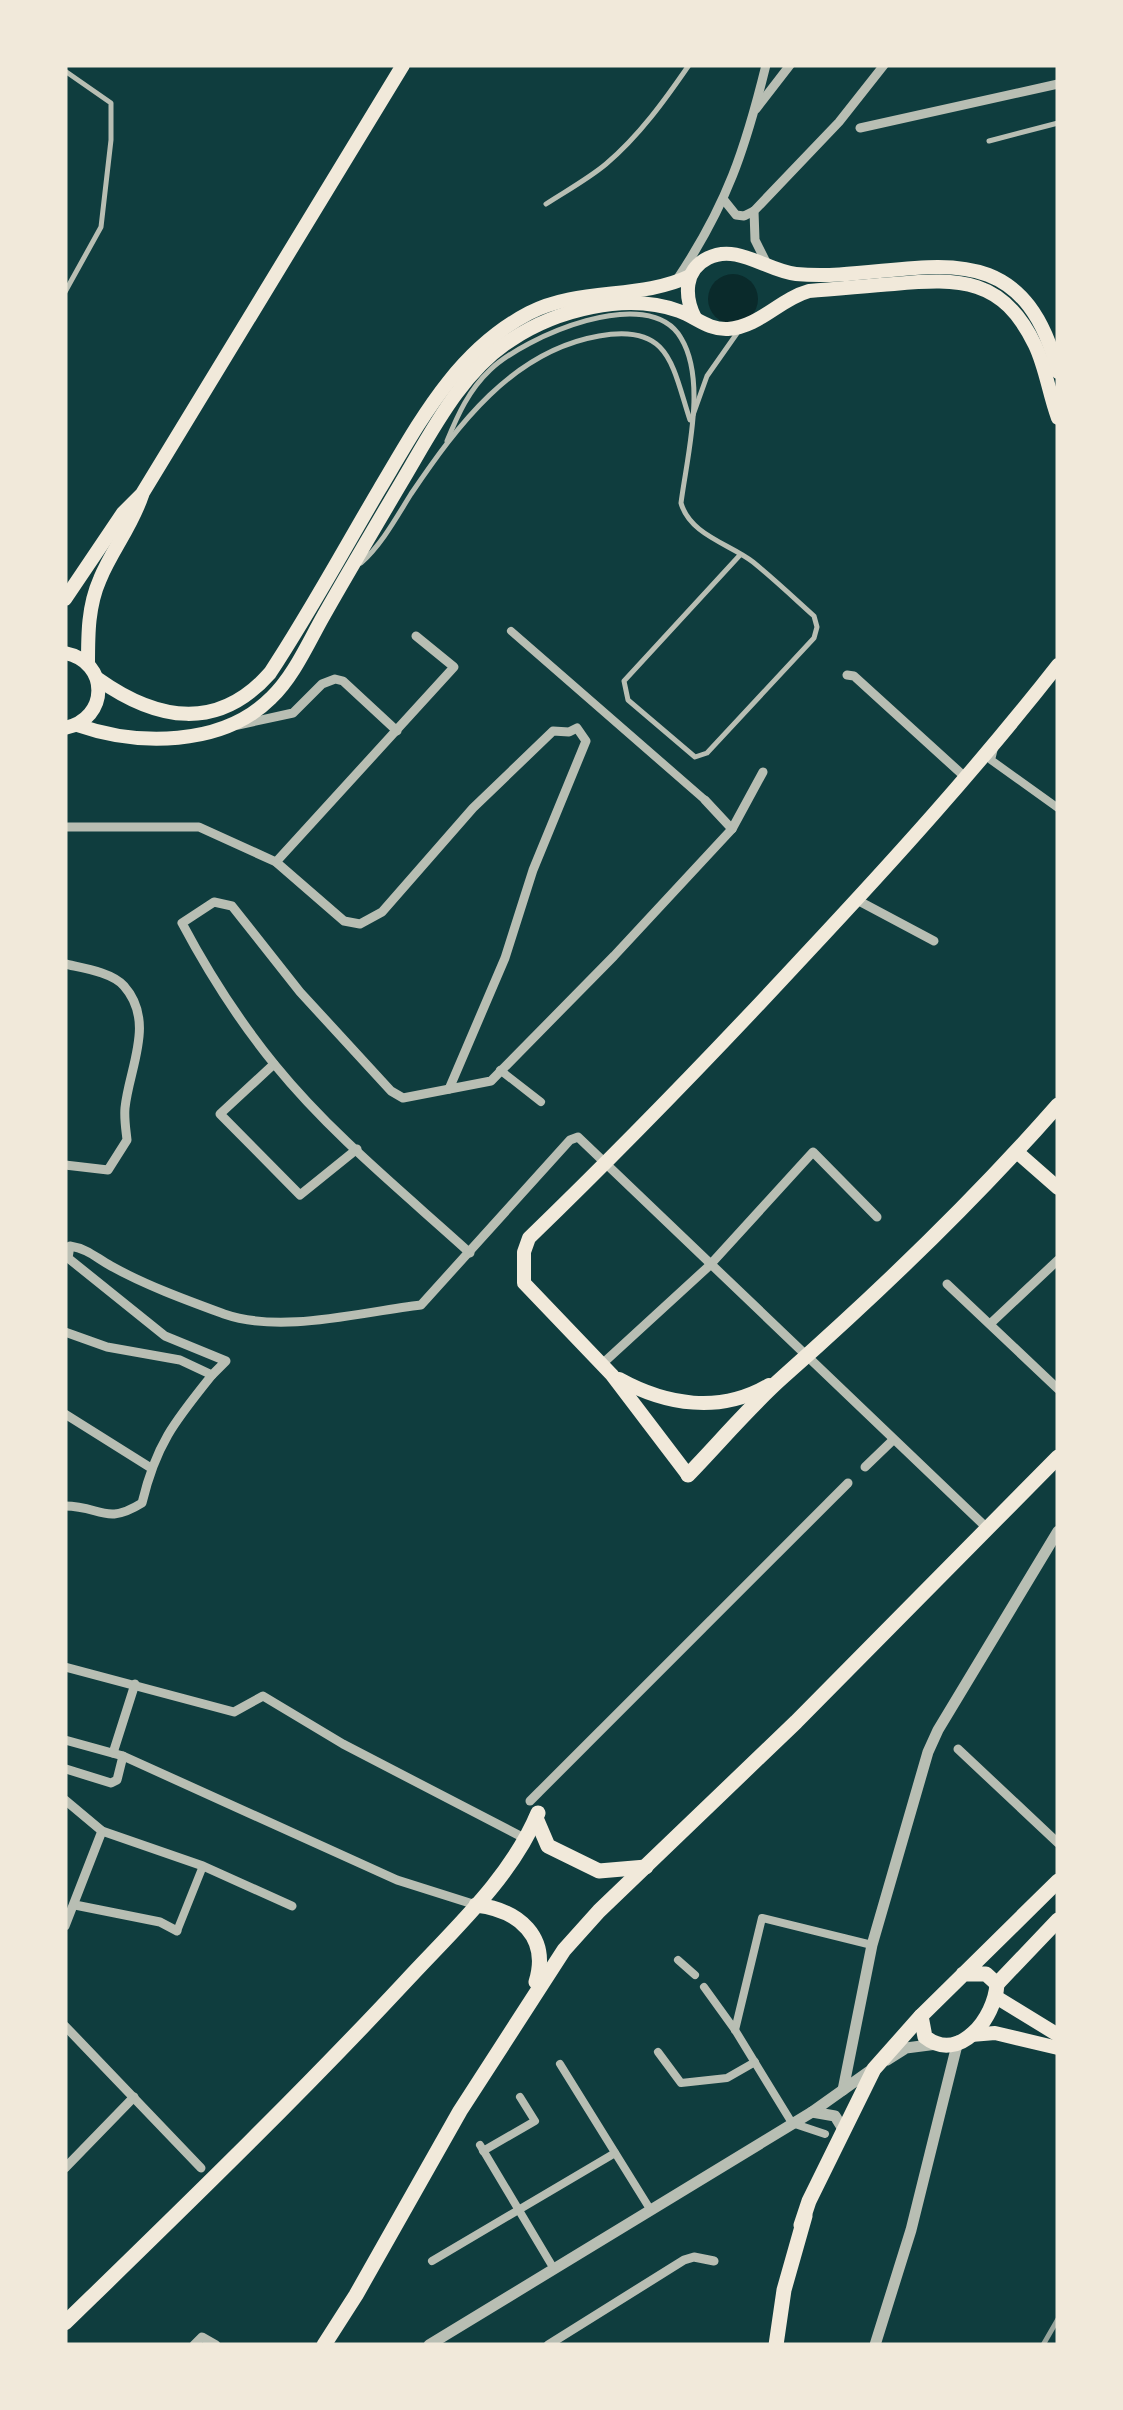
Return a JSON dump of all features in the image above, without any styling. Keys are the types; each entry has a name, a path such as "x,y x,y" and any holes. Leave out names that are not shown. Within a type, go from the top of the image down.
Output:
{"main road":[{"path":"88,664 88,628 95,591 142,494 402,65"},
{"path":"98,679 139,705 164,712 208,712 244,699 278,660 436,396 476,348 504,327 558,301 675,283 690,276 703,260 724,253 770,268 808,274 930,266 975,271 1002,284 1026,303 1043,328 1058,372"},
{"path":"690,276 687,293 695,318"},
{"path":"71,726 141,739 172,738 221,728 258,710 283,684 447,408 486,360 510,340 565,314 620,304 662,306 712,328 742,327 791,297 810,291 930,280 966,282 998,295 1019,317 1036,347 1058,418"},
{"path":"65,600 122,514 142,494"},
{"path":"65,653 88,664 100,690 94,711 71,726"},
{"path":"782,1377 688,1476 607,1370 524,1283 522,1265 530,1238 606,1164 857,900 1056,670"},
{"path":"607,1370 650,1396 683,1404 754,1394 806,1358 917,1254 1058,1106"},
{"path":"1017,1152 1058,1188"},
{"path":"324,2345 460,2111 564,1950 1058,1457"},
{"path":"535,1811 548,1846 586,1865 610,1871 646,1867"},
{"path":"65,2323 324,2069 476,1905 526,1839 535,1811"},
{"path":"776,2345 800,2225 833,2144 874,2068 1058,1880"},
{"path":"476,1905 508,1912 537,1942 540,1968 530,1998"},
{"path":"964,2038 986,2020 996,1991 1058,1920"},
{"path":"964,1974 986,1974 996,1991 1058,2035"},
{"path":"921,2016 925,2037 937,2044 995,2033 1058,2048"}],"street":[{"path":"675,283 724,200 766,65"},
{"path":"754,111 790,65"},
{"path":"724,200 736,214 744,216 754,210 839,122 884,65"},
{"path":"860,128 1058,84"},
{"path":"754,210 755,240 770,268"},
{"path":"511,631 705,800 732,829"},
{"path":"276,862 454,667 416,636"},
{"path":"847,675 854,676 965,778"},
{"path":"221,728 284,717 322,684 335,679 343,681 397,731"},
{"path":"65,826 199,826 276,862 344,921 360,924 382,912 528,752 553,731 578,728 586,741 533,870 506,958 449,1089"},
{"path":"994,744 991,760 1058,808"},
{"path":"470,1253 357,1150 274,1064 214,978 182,923 214,902 232,906 300,992 391,1091 404,1098 491,1081 732,829 763,772"},
{"path":"857,900 934,941"},
{"path":"65,964 123,984 139,1012 139,1046 124,1112 128,1140 108,1170 65,1165"},
{"path":"274,1064 220,1114 300,1195 357,1150"},
{"path":"500,1070 541,1102"},
{"path":"65,1506 110,1516 128,1512 142,1502 150,1468 169,1428 226,1361 164,1336 66,1257 70,1246 87,1248 110,1265 254,1322 293,1322 421,1305 570,1140 578,1137 988,1529"},
{"path":"607,1370 813,1152 877,1217"},
{"path":"990,1324 1058,1260"},
{"path":"948,1284 1058,1389"},
{"path":"65,1332 106,1347 180,1360 212,1376"},
{"path":"65,1414 150,1468"},
{"path":"865,1467 893,1440"},
{"path":"535,1811 848,1483"},
{"path":"843,2090 872,1945 928,1752 1058,1531"},
{"path":"65,1667 234,1712 263,1696 343,1744 526,1839"},
{"path":"66,1769 111,1784 117,1780 118,1754 134,1684"},
{"path":"65,1740 118,1754 397,1880 476,1905"},
{"path":"958,1748 1058,1843"},
{"path":"65,1800 102,1831 203,1866 292,1906"},
{"path":"65,1926 102,1831"},
{"path":"75,1905 160,1922 177,1930 203,1866"},
{"path":"735,2030 762,1918 872,1945"},
{"path":"678,1960 694,1974"},
{"path":"704,1987 792,2124 833,2144 843,2129 835,2116 812,2112"},
{"path":"65,2026 201,2168"},
{"path":"875,2345 964,2038"},
{"path":"429,2345 812,2112 906,2048 937,2044"},
{"path":"658,2052 681,2083 727,2078 755,2062"},
{"path":"850,2053 861,2067 874,2068"},
{"path":"560,2064 650,2209"},
{"path":"520,2096 534,2121 482,2148 554,2269"},
{"path":"65,2168 134,2097"},
{"path":"432,2260 615,2153"},
{"path":"548,2345 684,2260 694,2257 714,2262"},
{"path":"198,2341 216,2345"}],"lane":[{"path":"546,204 604,166 662,104 689,65"},
{"path":"65,71 112,103 112,140 101,228 65,292"},
{"path":"989,141 1058,123"},
{"path":"447,441 476,384 512,352 558,329 623,316 660,318 680,336 693,374 681,503 684,512 718,543 740,555 752,562 814,616 816,633 708,753 695,757 628,700 624,681 740,555"},
{"path":"691,423 707,376 742,327"},
{"path":"346,576 376,547 447,441 517,370 556,348 604,335 642,335 663,348 670,359 691,423"}],"water":[{"path":"733,274 751,281 758,299 751,317 733,324 715,317 708,299 715,281"}],"railway":[{"path":"1043,2345 1058,2319"}]}
